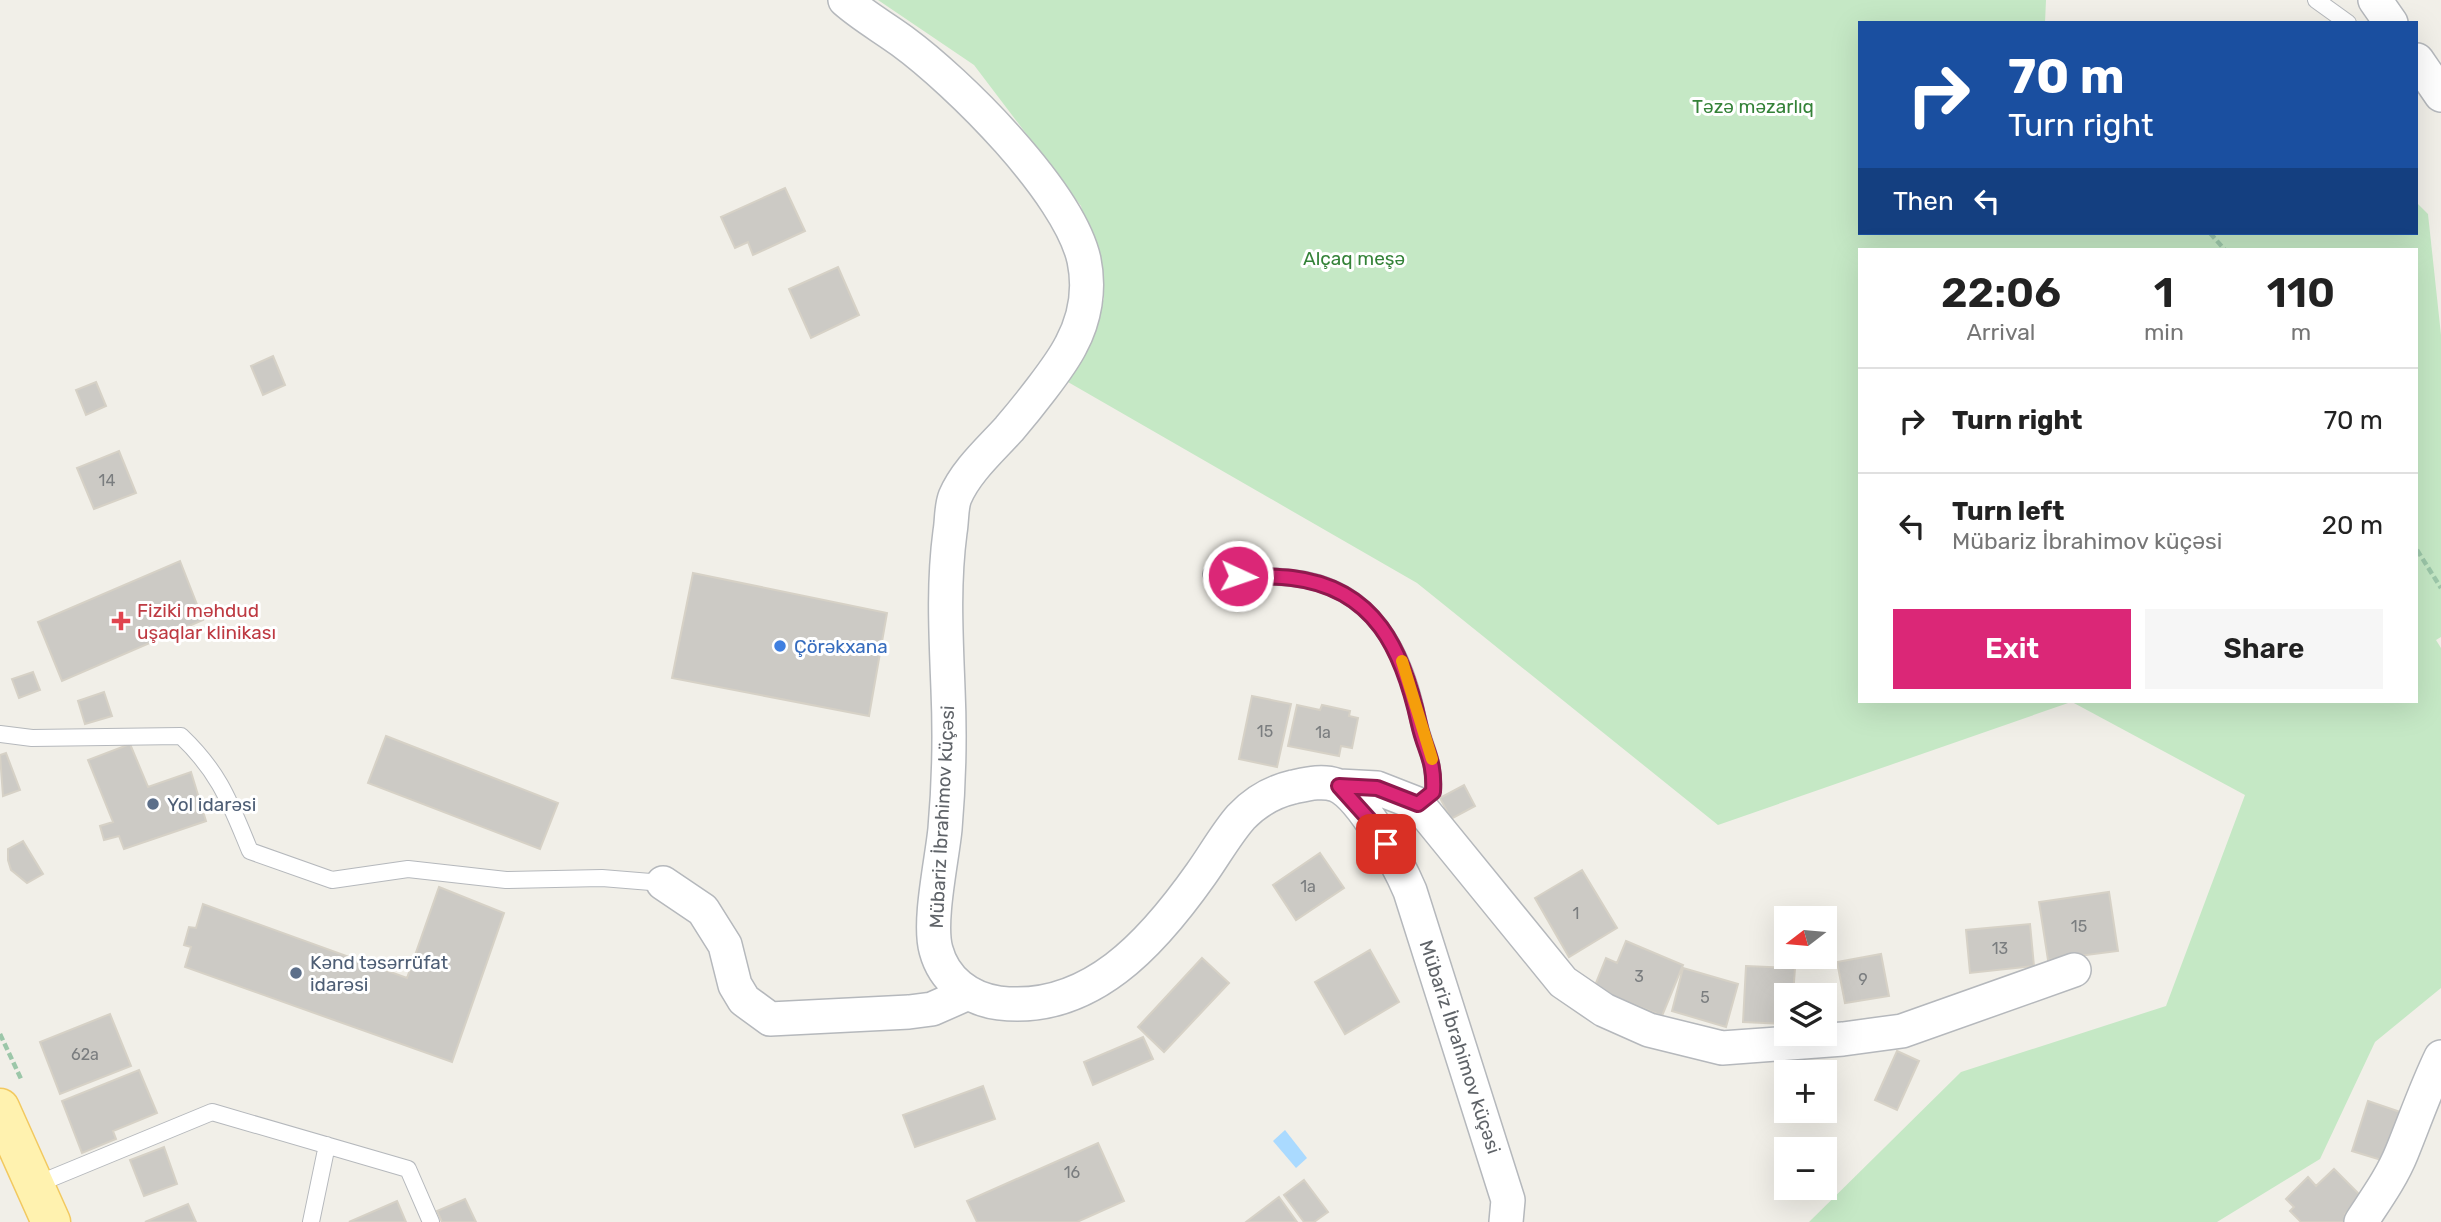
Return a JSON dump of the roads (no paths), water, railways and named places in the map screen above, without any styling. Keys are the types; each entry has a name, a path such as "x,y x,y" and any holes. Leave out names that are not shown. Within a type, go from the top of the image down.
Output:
{"main road":[{"path":"4,1127 51,1222"}],"street":[{"name":"Mübariz İbrahimov küçəsi","path":"845,0 870,22 902,41 1006,137 1067,220 1084,258 1087,285 1084,315 1070,348 1009,428 984,454 955,498 944,614 948,694 945,825 934,947 944,970 966,994"},
{"path":"2375,0 2390,21"},
{"path":"2418,62 2441,95"},
{"path":"663,883 703,910 724,945 735,985 744,1000 770,1019 920,1011 966,994 997,1003 1039,1003 1077,993 1117,969 1142,948 1178,907 1239,819 1262,798 1317,782 1377,788 1418,804 1563,982 1604,1010 1649,1030 1722,1048 1843,1039 1902,1031 2074,970"},
{"name":"Mübariz İbrahimov küçəsi","path":"1339,786 1375,826 1397,862 1410,891 1508,1200 1506,1222"},
{"path":"2361,1222 2388,1182 2402,1153 2421,1098 2441,1057"}],"lane":[{"path":"2316,0 2345,21"},
{"path":"1211,574 1294,578 1319,584 1331,587 1372,614 1406,669 1420,729 1431,752 1433,792 1418,804"},
{"path":"0,734 32,738 181,736 205,759 223,786 250,851 332,880 408,869 506,880 602,878 663,883"},
{"path":"35,1185 212,1112 408,1169 431,1222"},
{"path":"311,1222 327,1145"}],"water":[{"path":"1285,1130 1307,1158 1296,1168 1273,1141"}],"place":[{"name":"Fiziki məhdud uşaqlar klinikası","path":"121,621"},
{"name":"Çörəkxana","path":"780,646"},
{"name":"Yol idarəsi","path":"153,804"},
{"name":"Kənd təsərrüfat idarəsi","path":"296,973"}],"park label":[{"name":"Təzə məzarlıq","path":"1753,106"},
{"name":"Alçaq meşə","path":"1354,258"}]}
